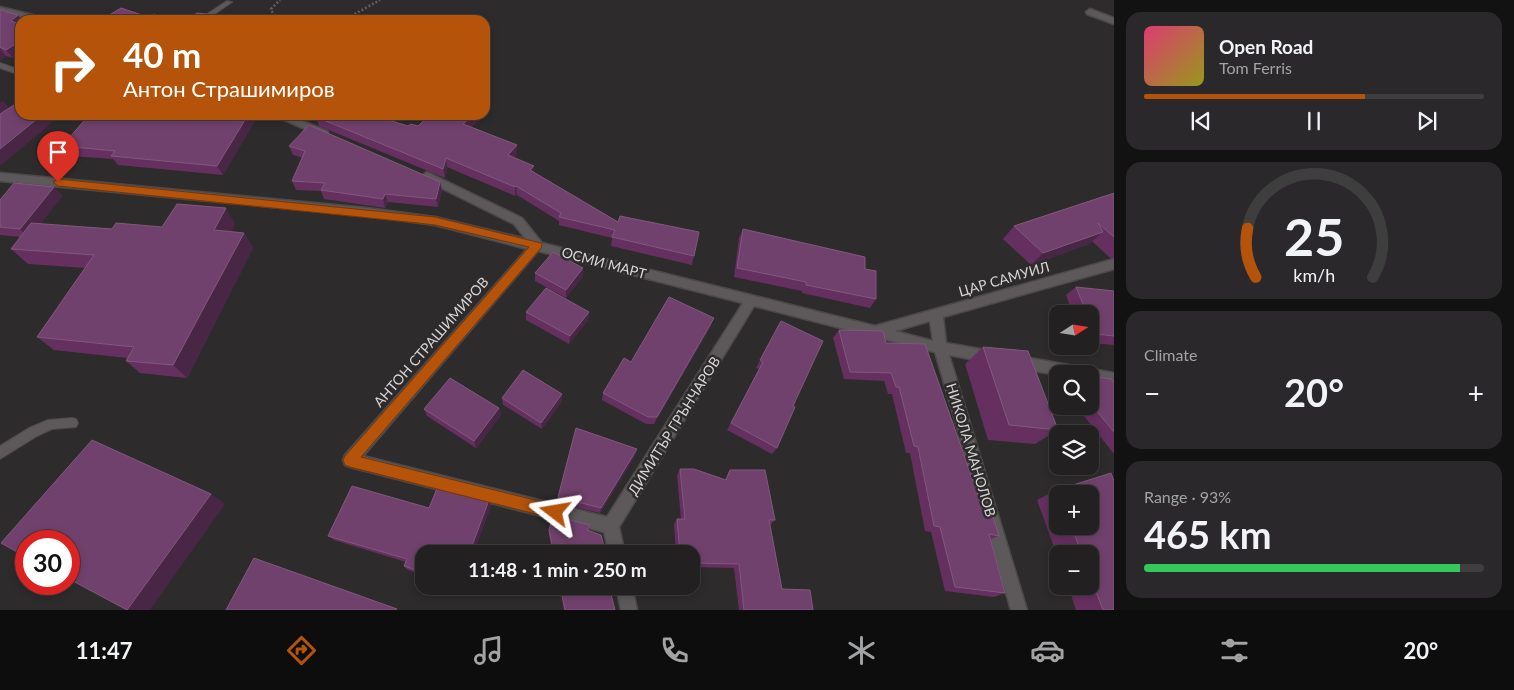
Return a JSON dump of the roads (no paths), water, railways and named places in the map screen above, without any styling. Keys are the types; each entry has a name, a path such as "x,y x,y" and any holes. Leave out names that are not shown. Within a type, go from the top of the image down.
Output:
{"street":[{"path":"0,10 21,15"},
{"path":"1090,12 1114,21"},
{"path":"290,120 331,137"},
{"path":"420,173 518,221 537,245"},
{"name":"ОСМИ МАРТ","path":"0,177 367,212 435,221 537,245 940,348 1049,368"},
{"name":"АНТОН СТРАШИМИРОВ","path":"537,245 350,460 611,526"},
{"name":"ЦАР САМУИЛ","path":"875,332 1114,264"},
{"name":"ДИМИТЪР ГРЪНЧАРОВ","path":"611,526 751,301"},
{"path":"936,314 940,348"},
{"name":"НИКОЛА МАНОЛОВ","path":"940,348 1019,610"},
{"path":"1102,377 1114,391"},
{"path":"611,526 615,545"},
{"path":"626,595 629,610"}],"lane":[{"path":"209,15 229,2"},
{"path":"0,65 15,71"},
{"path":"0,453 32,432 52,424 72,423"}]}
